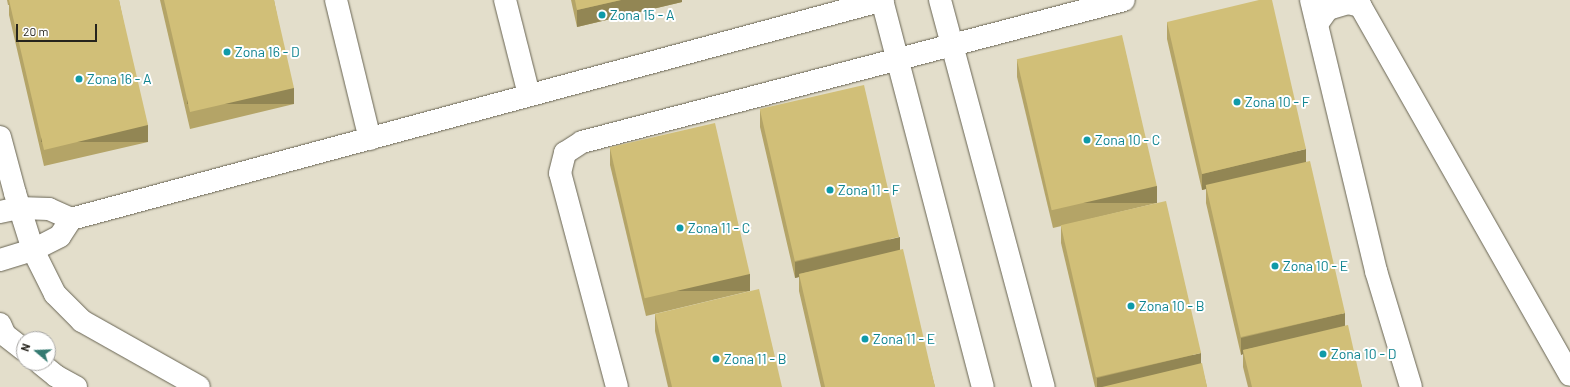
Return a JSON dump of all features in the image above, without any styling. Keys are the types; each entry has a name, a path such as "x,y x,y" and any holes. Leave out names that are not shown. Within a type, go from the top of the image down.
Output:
{"street":[{"path":"336,0 370,139"},
{"path":"505,0 529,96"},
{"path":"10,210 49,209 71,219 882,0 896,59 983,387"},
{"path":"940,0 1044,387"},
{"path":"617,387 560,173 565,153 582,142 1124,0"},
{"path":"1311,0 1376,271 1411,387"},
{"path":"1317,24 1328,9 1348,3 1359,3 1570,376"},
{"path":"0,137 10,210 33,250 55,294 82,321 199,387"},
{"path":"0,260 33,250 60,236 71,219"},
{"path":"0,324 5,335 16,344"},
{"path":"50,371 76,387"}],"building":[{"name":"Zona 16 - A","path":"9,0 119,0 148,125 44,150"},
{"name":"Zona 16 - D","path":"164,0 274,0 294,88 190,112"},
{"path":"575,0 621,0 577,10"},
{"name":"Zona 10 - F","path":"1259,0 1272,0 1306,149 1202,174 1167,22"},
{"name":"Zona 10 - C","path":"1122,35 1157,186 1052,210 1017,59"},
{"name":"Zona 11 - F","path":"864,85 899,237 795,261 760,109"},
{"name":"Zona 11 - C","path":"715,123 750,274 645,298 610,147"},
{"name":"Zona 10 - E","path":"1310,161 1345,313 1241,337 1206,185"},
{"name":"Zona 10 - B","path":"1166,201 1201,353 1096,377 1061,225"},
{"name":"Zona 11 - E","path":"903,249 935,387 825,387 799,274"},
{"name":"Zona 11 - B","path":"759,289 782,387 672,387 655,314"},
{"name":"Zona 10 - D","path":"1348,325 1362,387 1252,387 1243,350"},
{"path":"1202,363 1207,387 1102,387"}],"place":[{"name":"Zona 15 - A","path":"602,15"},
{"name":"Zona 16 - D","path":"227,52"},
{"name":"Zona 16 - A","path":"79,79"},
{"name":"Zona 10 - F","path":"1237,102"},
{"name":"Zona 10 - C","path":"1087,140"},
{"name":"Zona 11 - F","path":"830,190"},
{"name":"Zona 11 - C","path":"680,228"},
{"name":"Zona 10 - E","path":"1275,266"},
{"name":"Zona 10 - B","path":"1131,306"},
{"name":"Zona 11 - E","path":"865,339"},
{"name":"Zona 10 - D","path":"1323,354"},
{"name":"Zona 11 - B","path":"716,359"}]}
